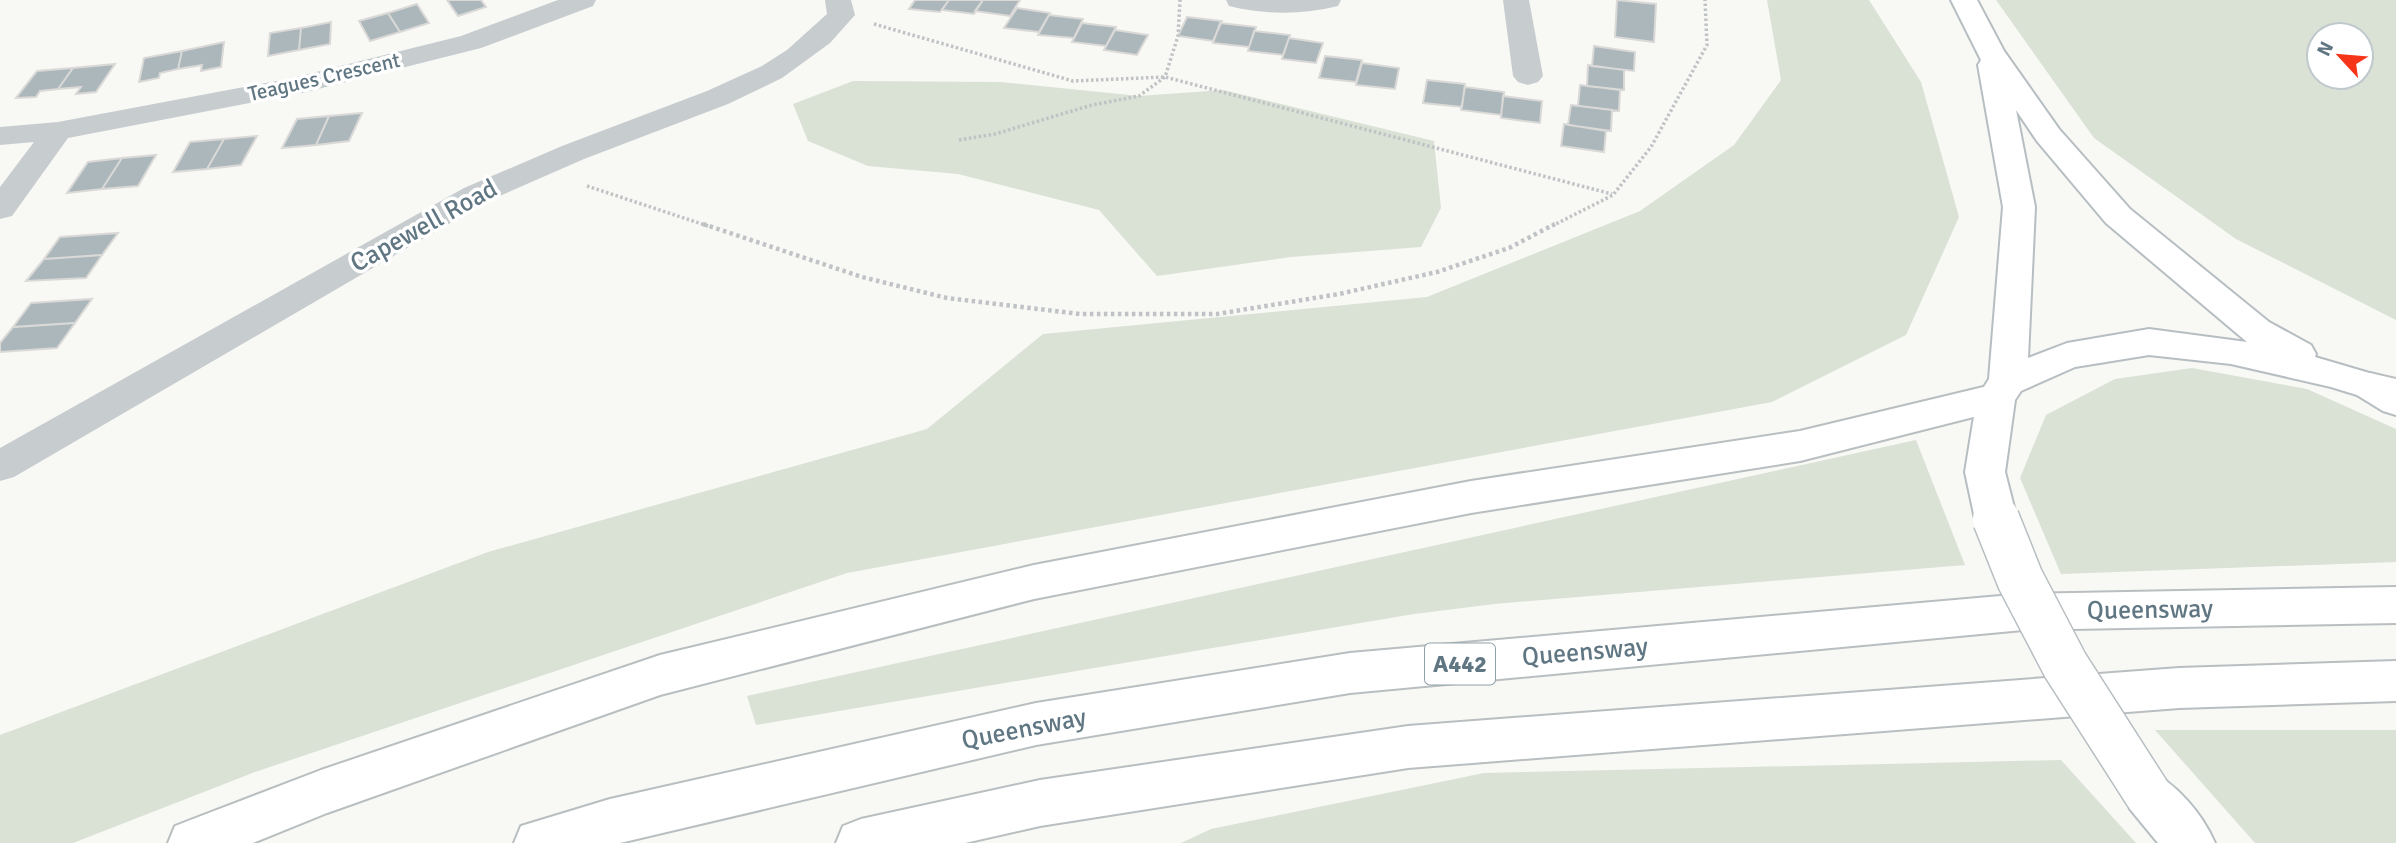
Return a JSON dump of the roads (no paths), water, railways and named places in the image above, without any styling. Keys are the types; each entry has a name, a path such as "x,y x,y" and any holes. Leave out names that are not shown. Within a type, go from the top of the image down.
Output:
{"main road":[{"path":"1964,0 1990,52 2048,135 2118,216 2256,331 2375,388"},
{"path":"1990,52 2019,207 2002,390 1985,472 1996,519 2020,579 2065,664 2147,793 2190,843"},
{"path":"193,843 321,793 660,674 1034,582 1471,497 1800,446 2002,390 2067,356 2149,342 2231,351 2375,388"},
{"name":"Queensway","path":"540,843 610,822 1036,724 1350,673 2023,612 2396,605"},
{"path":"860,843 1041,803 1408,747 2179,688 2396,681"}],"street":[{"name":"Teagues Crescent","path":"0,136 58,131 305,84 471,42 583,0"},
{"path":"1238,0 1294,6 1328,0"},
{"path":"1516,0 1528,76"},
{"name":"Capewell Road","path":"0,466 475,195 533,167 745,88 822,38 839,8"},
{"path":"0,209 58,131"}]}
